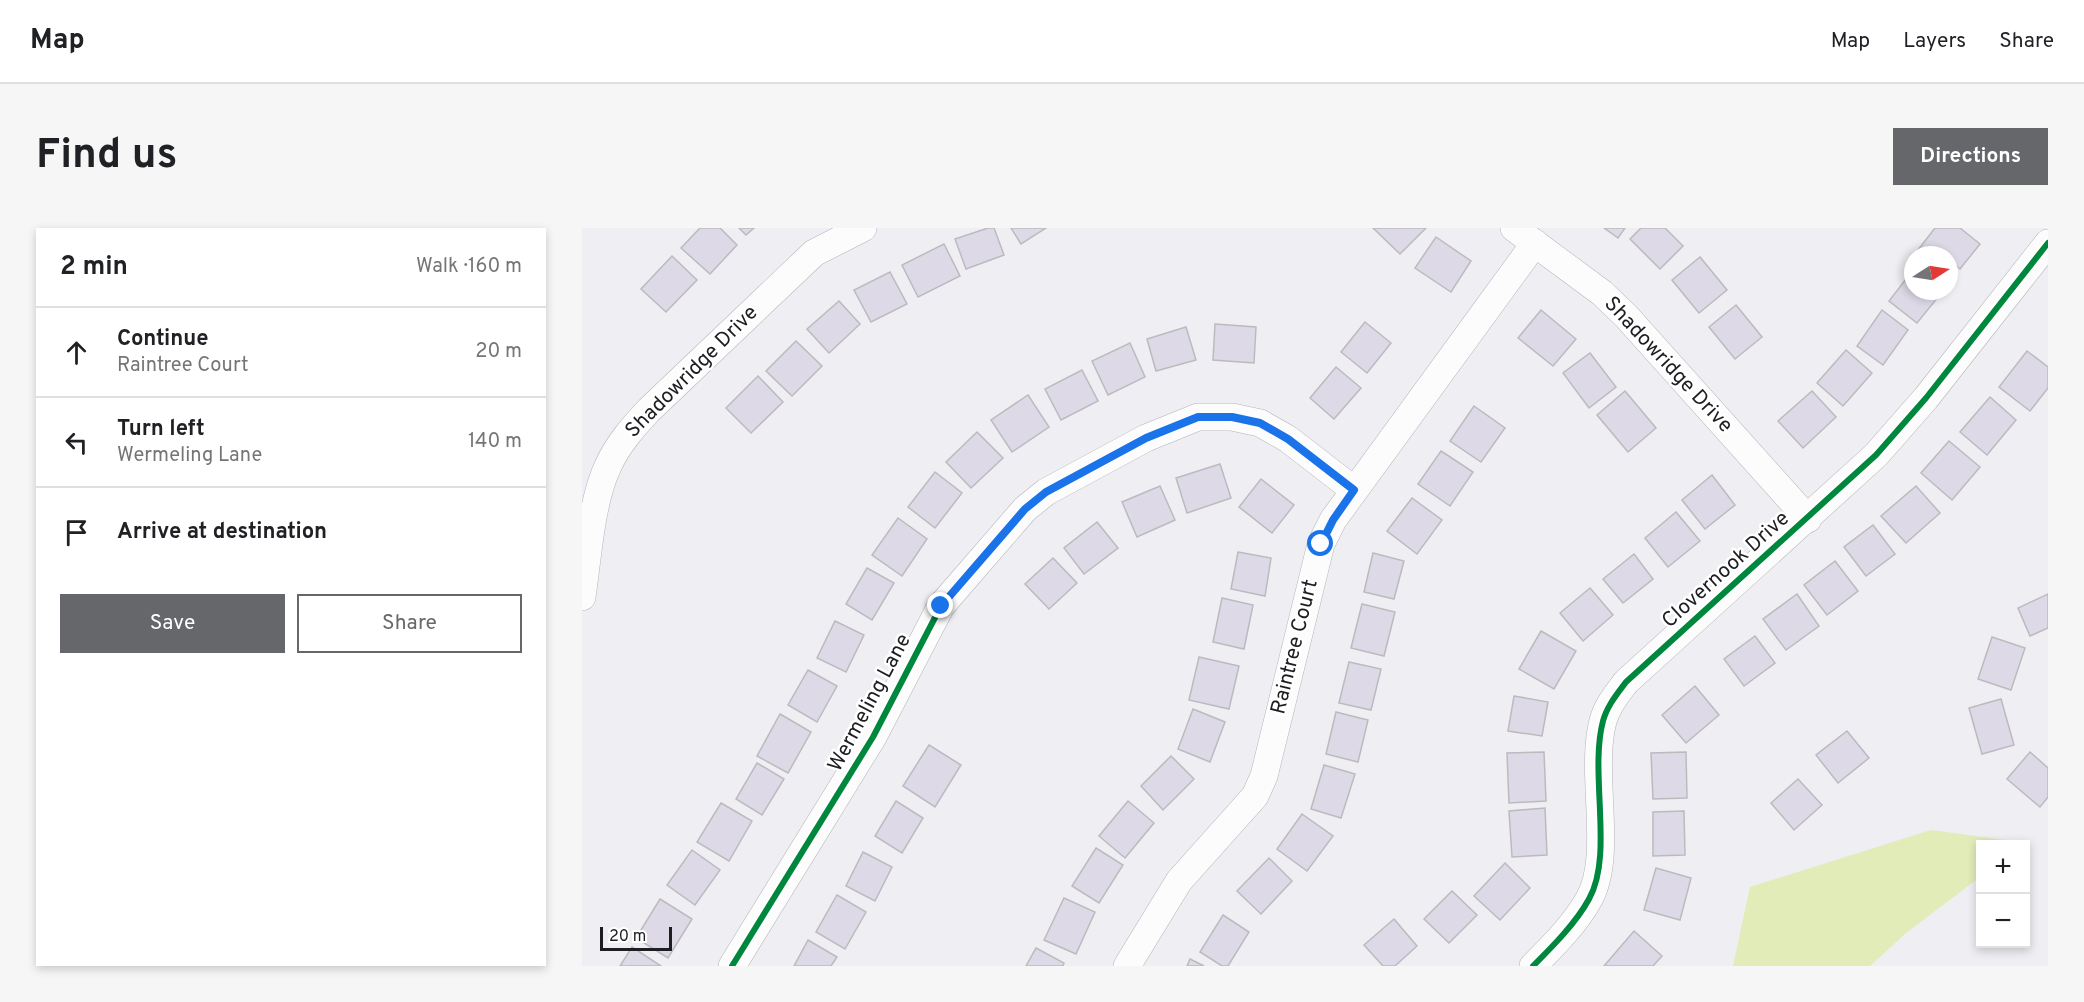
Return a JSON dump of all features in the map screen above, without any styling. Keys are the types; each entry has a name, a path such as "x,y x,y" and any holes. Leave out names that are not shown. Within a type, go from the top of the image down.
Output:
{"street":[{"name":"Shadowridge Drive","path":"582,597 600,488 608,465 625,436 649,410 814,254 863,228"},
{"path":"2035,228 2048,238"},
{"name":"Shadowridge Drive","path":"1525,236 1602,293 1626,316 1808,519"},
{"name":"Raintree Court","path":"1127,966 1179,881 1255,796 1264,776 1321,544 1333,520 1525,236"},
{"name":"Clovernook Drive","path":"1533,966 1554,944 1590,898 1598,870 1600,851 1598,772 1602,722 1609,705 1626,682 1876,455 1926,398 2048,243"},
{"name":"Wermeling Lane","path":"732,966 867,747 941,606 1025,509 1046,492 1146,438 1198,417 1232,417 1260,423 1288,439 1354,490"}],"green space":[{"path":"1931,830 2005,840 1976,840 1976,880 1906,933 1870,966 1733,966 1750,887"}],"building":[{"path":"700,228 720,228 737,245 710,274 681,248"},
{"path":"739,228 754,228 746,235"},
{"path":"994,228 1004,255 966,269 955,239"},
{"path":"1011,228 1046,228 1021,244"},
{"path":"1373,228 1426,228 1400,254"},
{"path":"1604,228 1625,228 1618,238"},
{"path":"1641,228 1665,228 1683,246 1660,269 1630,239"},
{"path":"1935,228 1960,228 1980,244 1960,269 1958,267 1958,246 1921,246"},
{"path":"1436,237 1471,261 1451,292 1415,268"},
{"path":"944,244 960,276 918,297 902,265"},
{"path":"672,256 697,280 666,312 641,289"},
{"path":"1700,257 1727,290 1699,313 1672,280"},
{"path":"890,272 907,304 871,322 854,290"},
{"path":"1904,282 1904,300 1936,300 1917,323 1889,301"},
{"path":"839,301 860,324 829,353 807,329"},
{"path":"1736,305 1762,337 1735,359 1709,327"},
{"path":"1541,310 1576,339 1553,366 1518,338"},
{"path":"1882,310 1908,330 1883,365 1857,346"},
{"path":"1365,322 1391,343 1367,373 1341,352"},
{"path":"1215,324 1256,327 1254,363 1213,360"},
{"path":"1186,327 1196,360 1156,371 1147,339"},
{"path":"796,341 822,366 792,396 766,371"},
{"path":"1130,343 1145,377 1108,395 1092,361"},
{"path":"1846,350 1872,373 1843,406 1817,383"},
{"path":"2027,351 2048,367 2048,388 2030,411 1999,387"},
{"path":"1590,353 1616,387 1589,408 1563,373"},
{"path":"1336,367 1361,388 1334,419 1310,398"},
{"path":"1082,370 1098,401 1061,420 1045,389"},
{"path":"758,376 783,402 751,433 726,408"},
{"path":"1625,391 1656,428 1628,452 1597,415"},
{"path":"1812,391 1836,417 1803,448 1778,421"},
{"path":"1028,395 1049,427 1012,452 991,420"},
{"path":"1990,397 2016,420 1987,455 1960,432"},
{"path":"1474,406 1505,428 1481,462 1450,441"},
{"path":"977,432 1003,458 971,488 946,462"},
{"path":"1949,441 1980,467 1952,500 1921,473"},
{"path":"1441,451 1473,472 1450,506 1418,484"},
{"path":"1220,464 1231,498 1187,513 1176,478"},
{"path":"935,472 962,493 935,528 908,507"},
{"path":"1712,475 1735,505 1705,529 1682,500"},
{"path":"1261,479 1294,505 1272,533 1239,507"},
{"path":"1160,486 1175,520 1137,537 1122,502"},
{"path":"1916,486 1940,513 1906,543 1881,516"},
{"path":"1412,498 1442,520 1417,554 1387,531"},
{"path":"1676,512 1700,541 1668,567 1645,538"},
{"path":"898,518 927,539 902,576 872,555"},
{"path":"1097,522 1118,548 1084,574 1064,548"},
{"path":"1873,525 1895,554 1866,576 1844,547"},
{"path":"1238,552 1271,558 1265,596 1231,589"},
{"path":"1373,553 1404,561 1394,599 1364,592"},
{"path":"1634,554 1653,579 1623,603 1603,579"},
{"path":"1053,558 1077,583 1049,609 1025,584"},
{"path":"1835,561 1858,591 1827,615 1804,585"},
{"path":"867,568 894,583 872,620 846,604"},
{"path":"1590,588 1613,615 1583,641 1560,613"},
{"path":"1797,594 1819,626 1786,650 1763,619"},
{"path":"2048,594 2048,628 2030,636 2018,608"},
{"path":"1222,598 1253,605 1244,649 1213,642"},
{"path":"1362,604 1395,612 1384,656 1351,648"},
{"path":"835,621 864,635 846,672 817,658"},
{"path":"1541,631 1576,651 1554,689 1519,669"},
{"path":"1755,636 1775,663 1744,686 1724,659"},
{"path":"1992,637 2025,648 2011,690 1978,679"},
{"path":"1199,657 1239,666 1229,709 1189,700"},
{"path":"1349,662 1381,669 1371,710 1339,703"},
{"path":"808,670 837,686 817,722 788,705"},
{"path":"1695,686 1719,715 1686,743 1662,715"},
{"path":"1514,696 1548,702 1542,736 1508,731"},
{"path":"2001,699 2014,745 1982,754 1969,708"},
{"path":"1193,709 1225,722 1210,762 1178,749"},
{"path":"1336,712 1368,720 1358,762 1326,754"},
{"path":"780,714 811,732 788,773 757,756"},
{"path":"1847,731 1869,758 1838,783 1816,755"},
{"path":"929,745 961,765 935,807 903,786"},
{"path":"1544,752 1546,801 1509,803 1507,753"},
{"path":"1686,752 1687,798 1653,799 1651,753"},
{"path":"2030,752 2048,768 2048,797 2040,807 2007,779"},
{"path":"1171,756 1194,779 1163,810 1141,786"},
{"path":"757,763 784,779 762,815 736,799"},
{"path":"1324,765 1355,774 1341,818 1311,809"},
{"path":"1798,779 1822,805 1794,830 1771,803"},
{"path":"896,801 923,818 902,853 875,836"},
{"path":"1128,801 1154,823 1125,858 1099,836"},
{"path":"721,803 752,821 729,861 697,842"},
{"path":"1545,808 1547,855 1512,857 1509,811"},
{"path":"1684,811 1685,855 1653,856 1653,812"},
{"path":"1302,814 1333,836 1307,871 1277,849"},
{"path":"1096,848 1123,865 1099,903 1072,886"},
{"path":"692,850 720,870 695,905 667,885"},
{"path":"863,852 892,867 875,901 846,886"},
{"path":"1269,858 1292,881 1261,914 1237,891"},
{"path":"1505,863 1530,888 1500,920 1474,896"},
{"path":"1656,868 1691,878 1680,920 1644,910"},
{"path":"1452,891 1477,915 1449,943 1424,919"},
{"path":"837,895 866,912 845,949 816,932"},
{"path":"1064,898 1095,912 1076,954 1044,940"},
{"path":"660,899 692,919 668,958 636,938"},
{"path":"1223,915 1249,932 1228,966 1222,966 1200,952"},
{"path":"1394,919 1417,946 1395,966 1383,966 1364,945"},
{"path":"1634,931 1662,956 1653,966 1604,966"},
{"path":"808,940 837,957 831,966 794,966"},
{"path":"632,947 661,966 620,966"},
{"path":"1036,948 1064,963 1063,966 1026,966"},
{"path":"1190,959 1204,966 1187,966"}],"cycle path":[{"path":"1533,966 1577,917 1589,899 1596,881 1601,837 1599,742 1603,721 1616,696 1626,682 1876,455 1926,398 2048,243"},
{"path":"732,966 873,737 941,606 1025,509 1046,492 1146,438 1198,417 1232,417 1260,423 1288,439 1354,490"}],"route":[{"path":"941,606 1025,509 1046,492 1146,438 1198,417 1232,417 1260,423 1288,439 1354,490 1333,520 1321,544"}]}
